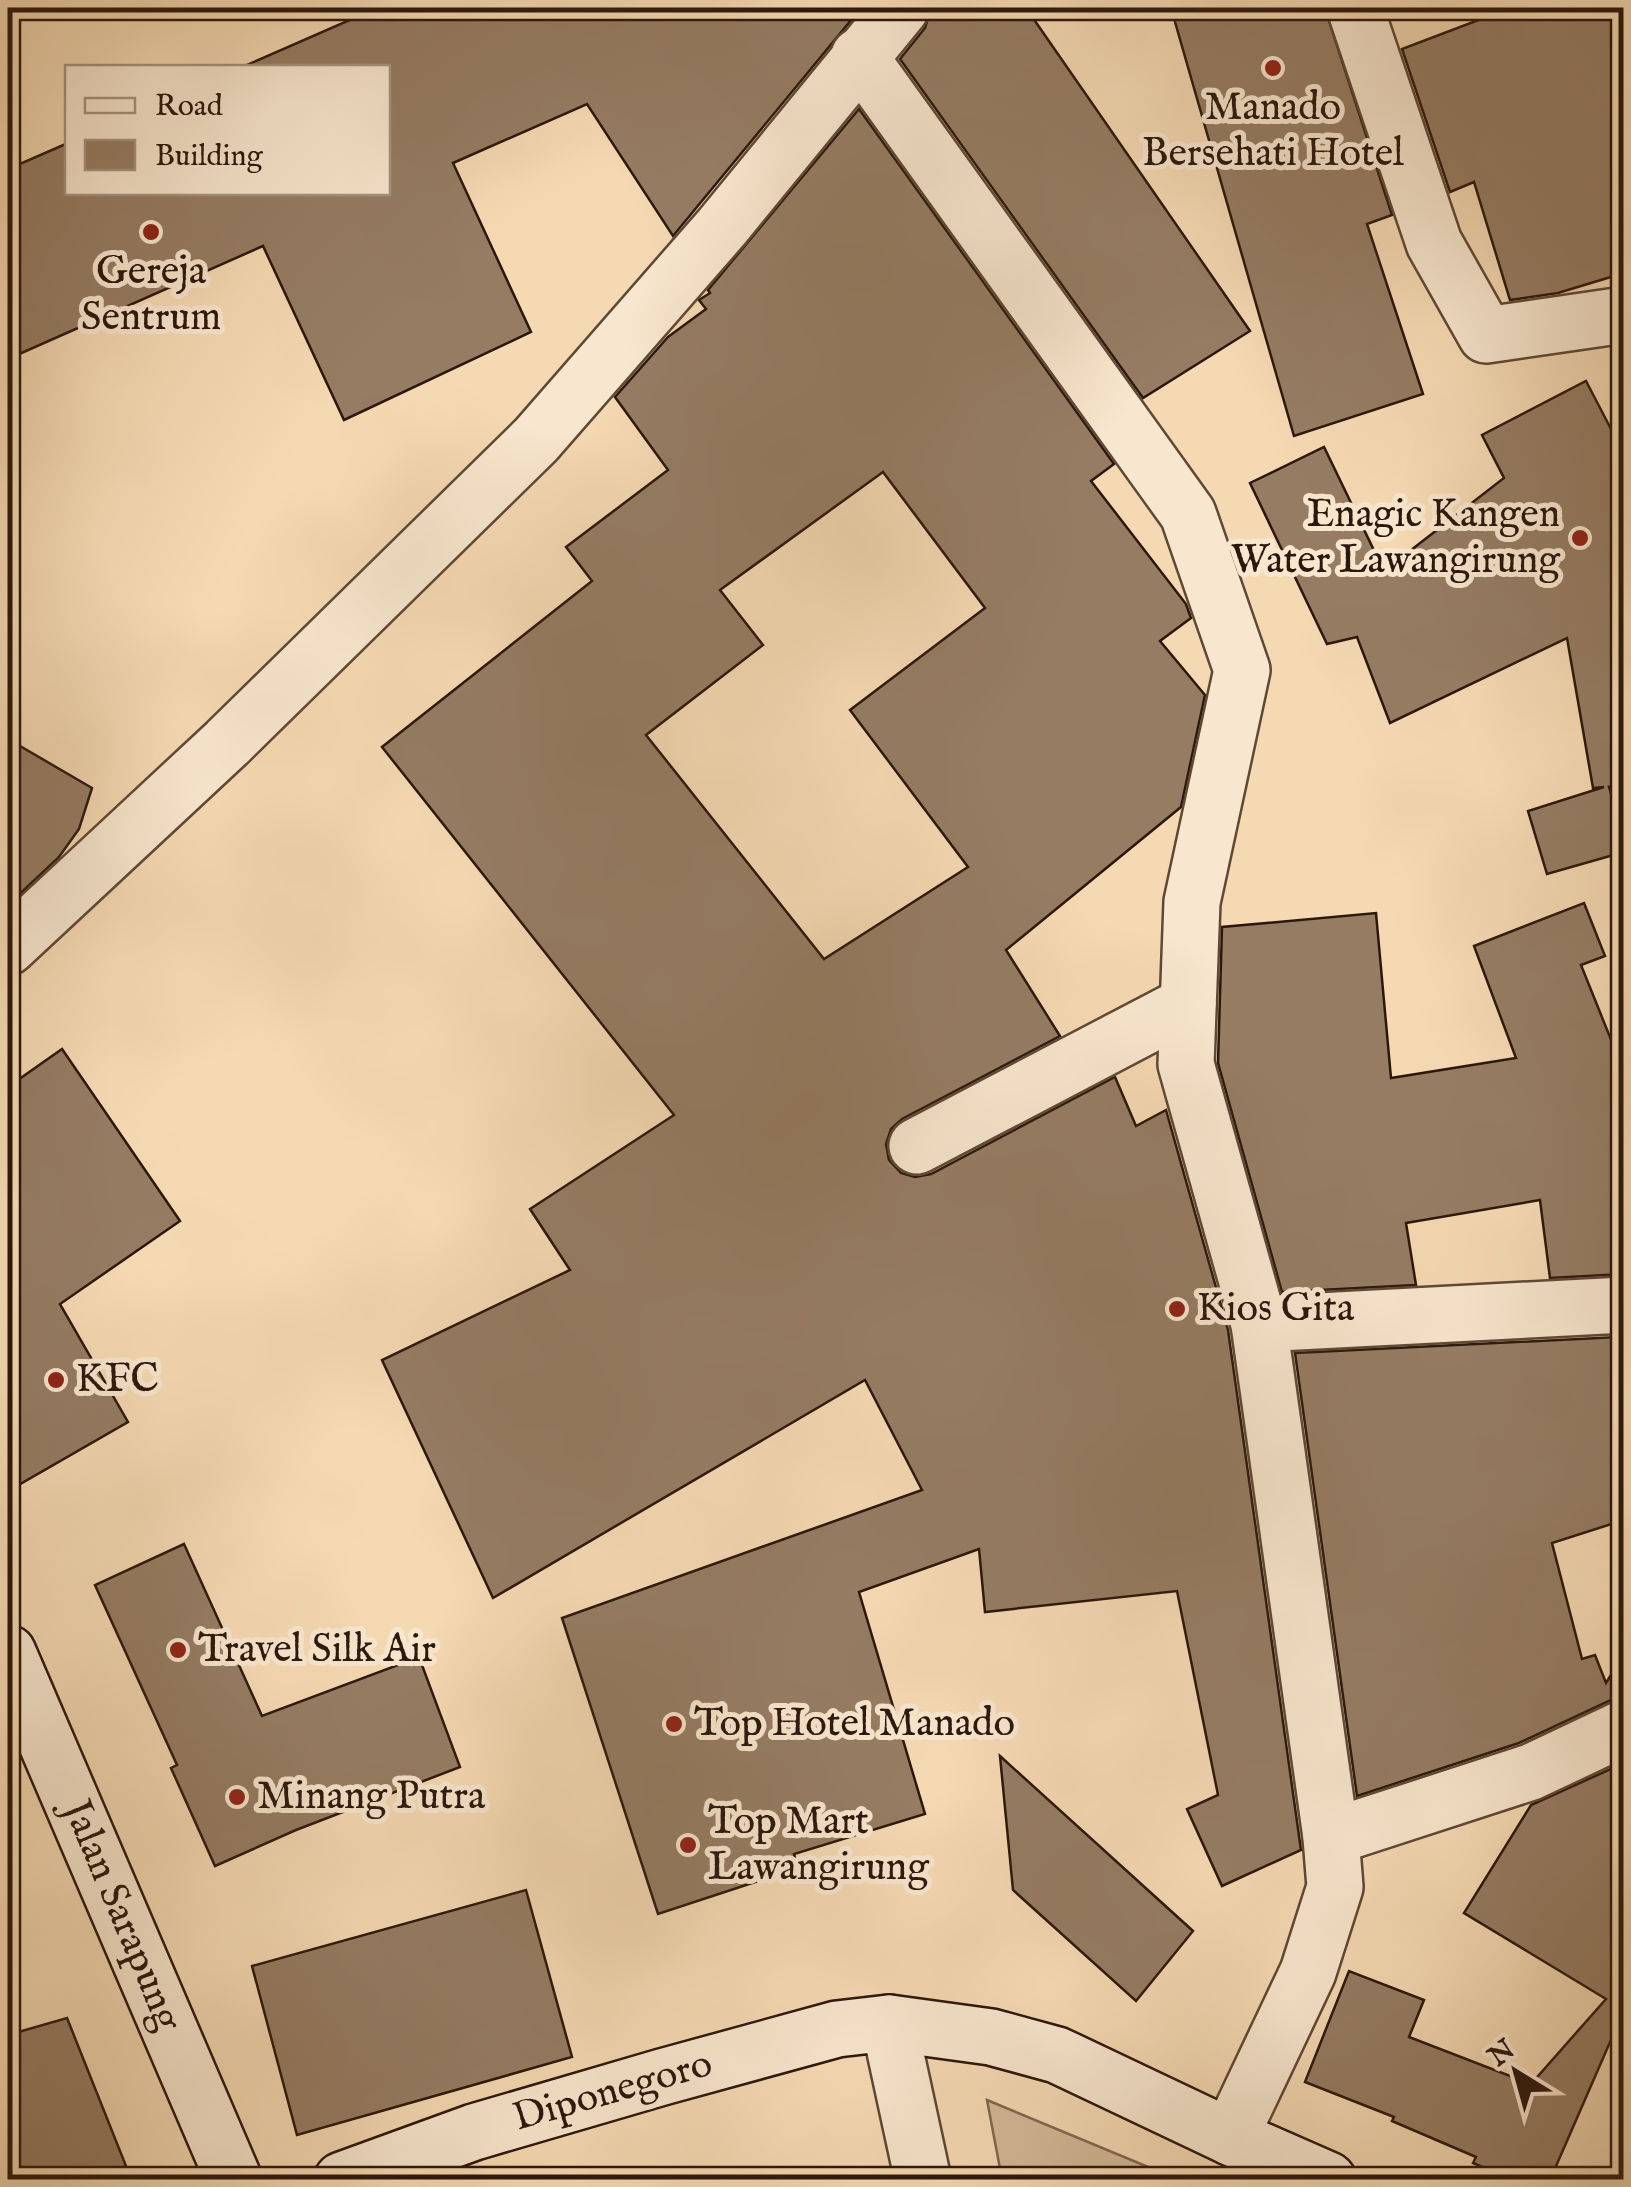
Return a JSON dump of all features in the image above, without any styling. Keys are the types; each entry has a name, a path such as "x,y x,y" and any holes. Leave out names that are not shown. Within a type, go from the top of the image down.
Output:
{"street":[{"path":"8,947 227,743 536,440 722,227 900,8"},
{"path":"1371,13 1434,244 1486,335 1624,315"},
{"path":"859,56 1188,514 1242,670 1192,902 1186,1064 1259,1324 1335,1887 1308,1972 1230,2137"},
{"path":"917,1146 1188,1004"},
{"path":"1259,1324 1624,1305"},
{"name":"Jalan Sarapung","path":"8,1653 234,2180"},
{"path":"1331,1838 1531,1772 1624,1728"},
{"path":"889,2023 924,2180"},
{"name":"Diponegoro","path":"342,2180 474,2132 662,2077 838,2029 889,2023 991,2037 1056,2055 1328,2180"}],"shaded area":[{"path":"987,2100 1177,2179 1002,2179"}],"building":[{"path":"377,8 849,8 852,19 673,236 587,104 453,163 531,332 344,420 263,246 8,359 8,169 65,144 65,195 390,195 390,65 247,65"},
{"path":"931,8 1026,8 1250,331 1143,398 900,59 925,28"},
{"path":"1171,8 1325,8 1392,215 1367,224 1423,394 1294,436"},
{"path":"1510,8 1624,8 1624,273 1558,293 1510,300 1474,182 1450,192 1402,49"},
{"path":"859,109 1114,464 1091,481 1186,604 1191,618 1160,641 1205,695 1181,807 1006,950 1060,1036 902,1119 891,1129 886,1144 889,1160 901,1173 915,1177 931,1174 1115,1077 1136,1126 1166,1110 1228,1330 1301,1850 1222,1886 1187,1809 1218,1795 1177,1591 985,1612 979,1549 859,1592 925,1814 794,1854 798,1868 658,1914 562,1618 922,1490 865,1380 493,1598 382,1360 570,1270 530,1209 674,1115 382,747 592,581 566,547 668,470 615,397 668,337 706,309 699,300 710,293 708,290","holes":["883,472 985,608 850,710 968,867 824,959 646,735 763,645 720,590"]},
{"path":"1586,381 1624,454 1624,786 1609,787 1624,837 1624,852 1547,874 1528,811 1604,787 1593,788 1567,638 1390,723 1357,637 1327,644 1250,483 1324,447 1384,571 1504,478 1482,435"},
{"path":"8,739 92,788 79,829 59,857 8,905"},
{"path":"1584,903 1605,956 1581,965 1624,1072 1624,1274 1550,1278 1540,1200 1406,1223 1416,1285 1282,1292 1218,1063 1222,927 1376,913 1391,1078 1516,1058 1474,946"},
{"path":"62,1049 180,1221 60,1304 128,1422 8,1491 8,1087"},
{"path":"1618,1337 1624,1389 1624,1520 1552,1543 1582,1659 1595,1655 1606,1683 1624,1654 1624,1697 1519,1743 1357,1796 1295,1353"},
{"path":"184,1544 262,1716 419,1657 460,1767 296,1830 215,1866 171,1768 177,1765 95,1585"},
{"path":"1000,1756 1193,1931 1136,2001 1013,1890"},
{"path":"1624,1763 1624,2010 1550,2180 1513,2180 1473,2163 1476,2157 1392,2121 1394,2117 1305,2082 1349,1971 1424,2000 1409,2037 1531,2084 1606,1999 1464,1913 1531,1805"},
{"path":"526,1890 572,2057 297,2135 252,1966"},
{"path":"67,2018 126,2166 91,2180 8,2180 8,2035"}],"place":[{"name":"Manado Bersehati Hotel","path":"1273,68"},
{"name":"Gereja Sentrum","path":"151,232"},
{"name":"Enagic Kangen Water Lawangirung","path":"1580,538"},
{"name":"Kios Gita","path":"1177,1309"},
{"name":"KFC","path":"56,1380"},
{"name":"Travel Silk Air","path":"178,1650"},
{"name":"Top Hotel Manado","path":"674,1724"},
{"name":"Minang Putra","path":"237,1797"},
{"name":"Top Mart Lawangirung","path":"688,1845"}]}
